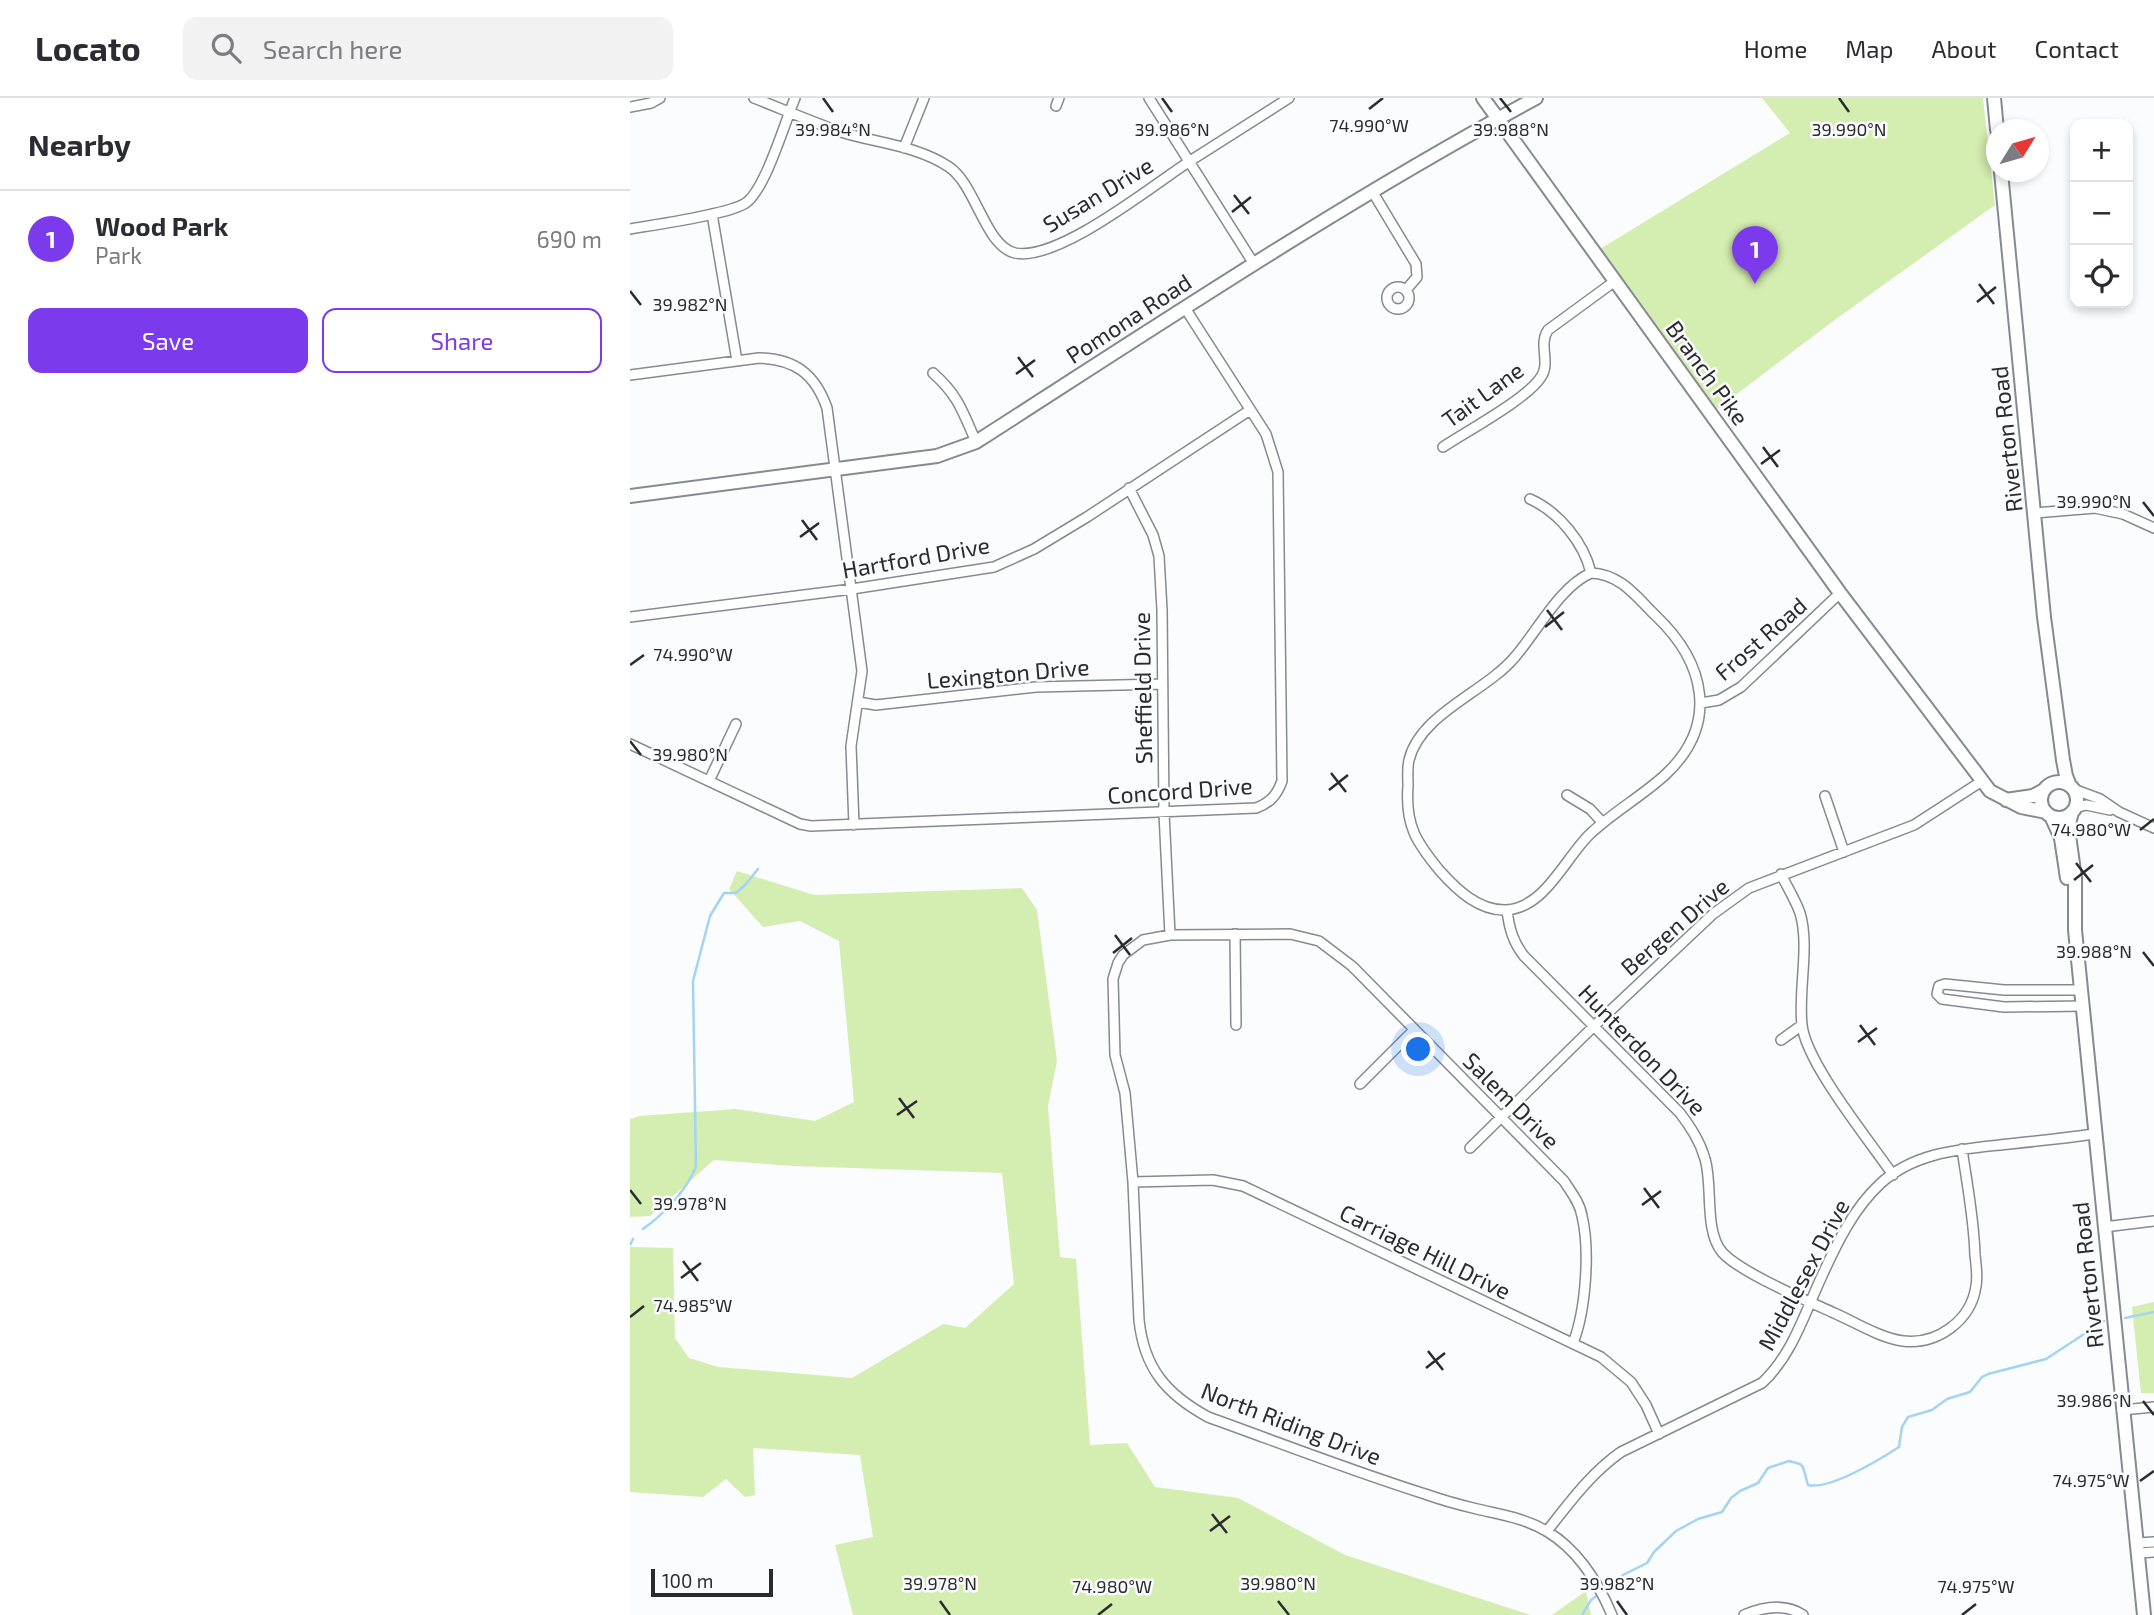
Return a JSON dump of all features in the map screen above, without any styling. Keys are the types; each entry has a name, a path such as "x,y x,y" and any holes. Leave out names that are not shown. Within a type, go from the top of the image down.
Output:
{"street":[{"path":"630,107 651,103 660,98"},
{"name":"Susan Drive","path":"754,98 839,131 935,159 952,169 970,190 998,243 1011,252 1027,255 1051,248 1094,226 1289,98"},
{"path":"630,229 737,208 753,197 795,98"},
{"path":"904,148 924,98"},
{"path":"1149,98 1254,264"},
{"name":"Branch Pike","path":"1483,98 1840,593 1982,781 1990,791 2006,800 2049,814"},
{"name":"Pomona Road","path":"630,496 937,456 976,442 1372,191 1536,98"},
{"path":"1994,98 1996,119"},
{"name":"Riverton Road","path":"2002,182 2054,703 2066,776 2072,787"},
{"path":"1372,191 1416,264 1417,277 1406,290"},
{"path":"712,214 737,361"},
{"name":"Tait Lane","path":"1443,447 1539,380 1545,368 1543,341 1549,330 1615,281"},
{"name":"Concord Drive","path":"630,744 800,824 811,826 1256,808 1274,798 1282,781 1278,472 1266,434 1185,308"},
{"path":"630,376 737,361 776,359 800,369 812,379 821,393 827,408 862,671 851,746 854,825"},
{"path":"933,373 950,388 976,442"},
{"name":"Hartford Drive","path":"630,617 852,589 994,567 1034,548 1250,410"},
{"name":"Sheffield Drive","path":"1129,488 1153,535 1159,556 1164,813 1170,935"},
{"path":"1530,499 1544,506 1568,529 1589,562 1591,573"},
{"path":"2035,513 2095,508 2123,514 2154,528"},
{"path":"1591,573 1604,574 1621,582 1669,628 1690,657 1699,683 1701,703 1695,731 1680,760 1664,776 1602,822 1536,898 1520,907 1491,909 1472,901 1447,880 1420,846 1408,817 1409,760 1416,742 1429,726 1499,674 1571,586 1591,573"},
{"name":"Frost Road","path":"1701,703 1719,699 1741,687 1840,593"},
{"name":"Lexington Drive","path":"858,702 876,705 1036,687 1163,684"},
{"name":"Riverton Road","path":"2047,788 2055,768 2054,703"},
{"path":"709,781 736,724"},
{"name":"Bergen Drive","path":"1470,1148 1500,1116 1713,914 1749,888 1914,825 1982,781"},
{"path":"2006,800 2033,796 2059,782 2100,799 2119,812 2154,828"},
{"path":"2072,787 2077,800 2074,810"},
{"path":"2047,788 2041,801 2049,814 2062,818 2086,805 2119,812"},
{"path":"1567,795 1590,809 1602,822"},
{"path":"1825,796 1844,852"},
{"name":"Riverton Road","path":"2074,810 2068,828 2075,878 2075,930"},
{"name":"Riverton Road","path":"2049,814 2061,838 2075,930 2144,1615"},
{"path":"1781,874 1794,899 1801,923 1802,1025 1806,1040 1819,1068 1893,1175"},
{"name":"Hunterdon Drive","path":"1507,910 1516,946 1680,1113 1697,1137 1706,1161 1713,1233 1721,1251 1737,1264 1810,1302 1902,1341 1929,1340 1956,1325 1969,1307 1977,1282 1962,1149"},
{"path":"1235,934 1236,1025"},
{"name":"Salem Drive","path":"1115,1014 1113,979 1118,963 1123,955 1143,940 1170,935 1290,934 1319,941 1352,966 1413,1031 1564,1181 1575,1198 1582,1214 1585,1240 1583,1305 1580,1326 1573,1343"},
{"path":"2081,990 2004,990 1945,984 1938,986 1937,994 1942,999 2004,1007 2083,1006"},
{"name":"North Riding Drive","path":"1115,1014 1115,1055 1125,1093 1133,1182 1141,1341 1151,1367 1166,1387 1177,1398 1208,1417 1370,1476 1478,1509 1514,1517 1547,1531 1574,1552 1588,1570 1612,1615"},
{"path":"1781,1040 1802,1025"},
{"path":"1360,1084 1413,1031"},
{"name":"Middlesex Drive","path":"1547,1531 1584,1484 1606,1463 1762,1384 1787,1354 1851,1220 1881,1182 1925,1157 1962,1149 2094,1135"},
{"name":"Carriage Hill Drive","path":"1133,1182 1213,1180 1242,1186 1475,1299 1573,1343 1601,1357 1631,1382 1646,1405 1659,1434"},
{"path":"2104,1227 2154,1221"},
{"path":"2122,1410 2154,1407"},
{"path":"2138,1548 2154,1542"},
{"path":"2138,1548 2154,1552"},
{"path":"1744,1615 1770,1607 1790,1609 1804,1615"}],"green space":[{"path":"1762,98 1983,98 1986,182 1992,182 1995,205 1836,319 1717,409 1600,249 1790,133"},
{"path":"737,871 814,895 1022,888 1037,910 1057,1061 1048,1106 1060,1257 1076,1259 1090,1445 1127,1443 1155,1487 1238,1498 1345,1555 1531,1615 853,1615 835,1545 873,1537 860,1455 753,1448 755,1495 745,1497 726,1479 703,1497 630,1492 630,1247 673,1248 675,1338 689,1358 718,1367 852,1378 943,1324 965,1328 1014,1284 1002,1173 793,1166 714,1160 650,1216 630,1217 630,1119 736,1109 815,1121 854,1102 839,941 800,921 763,927 729,889"},
{"path":"2154,1302 2154,1393 2141,1393 2132,1307"},
{"path":"1586,1591 1591,1615 1552,1615"}],"waterway":[{"path":"643,1229 673,1202 696,1167 693,981 710,916 724,893 736,893 758,869"},
{"path":"630,1245 633,1239"},
{"path":"2125,1318 2154,1312"},
{"path":"1582,1615 1591,1600 1623,1575 1647,1563 1654,1552 1676,1531 1698,1519 1722,1512 1731,1498 1758,1483 1768,1468 1789,1461 1800,1464 1808,1485 1841,1479 1899,1447 1902,1427 1908,1417 1932,1410 1947,1399 1970,1392 1982,1377 1988,1374 2046,1359 2104,1321"}],"place":[{"name":"Wood Park","path":"1755,284"}]}
